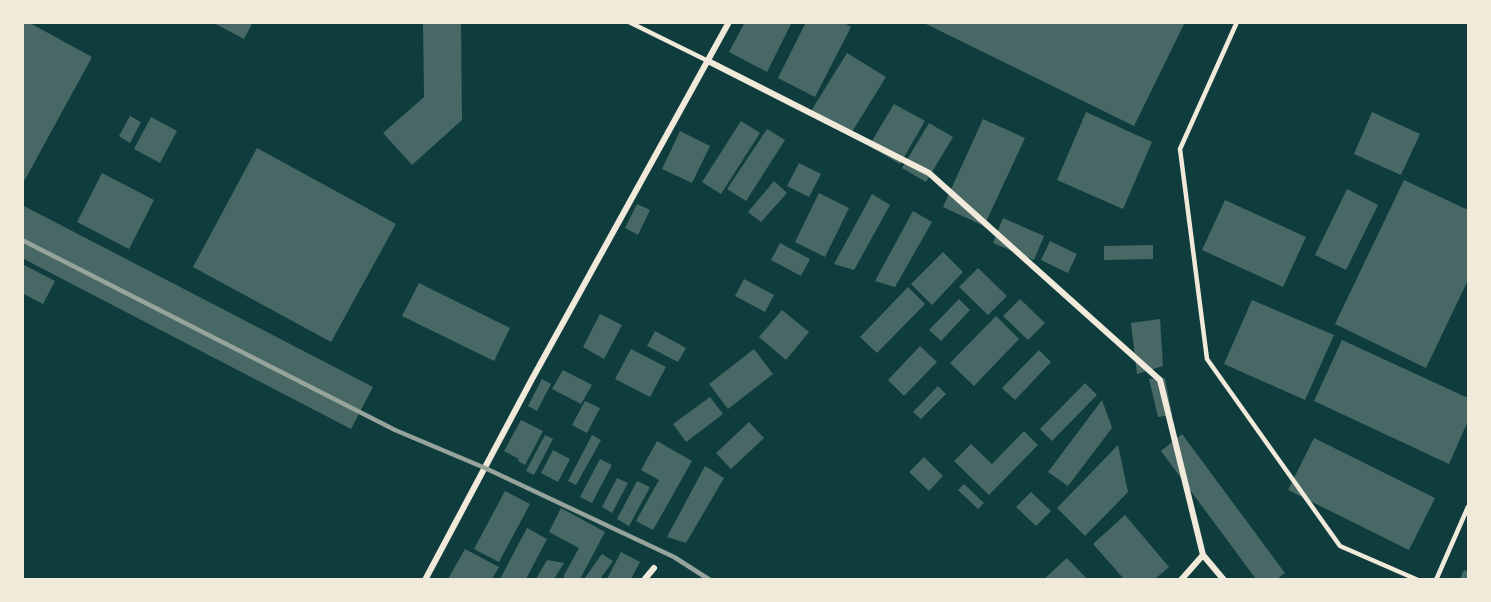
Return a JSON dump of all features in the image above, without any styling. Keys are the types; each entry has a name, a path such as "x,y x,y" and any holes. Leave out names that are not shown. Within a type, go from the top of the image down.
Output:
{"street":[{"path":"425,579 532,379 729,22"},
{"path":"708,61 929,173 1160,380 1203,555 1224,579"},
{"path":"1180,579 1203,555"},
{"path":"644,579 654,568"}],"lane":[{"path":"629,22 708,61"},
{"path":"1237,22 1180,149 1207,359 1340,546 1418,579"},
{"path":"1436,579 1468,507"}],"building":[{"path":"22,22 28,22 92,57 22,185"},
{"path":"212,22 253,22 244,39"},
{"path":"423,22 461,22 462,120 412,165 383,133 424,97"},
{"path":"745,22 792,22 767,72 729,52"},
{"path":"806,22 843,22 851,27 815,97 778,78"},
{"path":"922,22 1185,22 1134,126"},
{"path":"847,53 886,77 850,135 811,111"},
{"path":"894,104 925,121 900,164 869,146"},
{"path":"1086,112 1152,142 1123,209 1057,180"},
{"path":"1372,112 1420,134 1401,175 1354,154"},
{"path":"130,116 141,122 130,143 119,136"},
{"path":"151,117 177,131 160,163 134,149"},
{"path":"983,119 1025,138 984,226 943,207"},
{"path":"741,121 760,133 721,194 702,182"},
{"path":"929,123 953,137 926,182 902,168"},
{"path":"767,129 785,140 746,201 727,189"},
{"path":"680,131 710,146 692,183 662,169"},
{"path":"257,148 396,224 331,342 193,267"},
{"path":"799,163 821,174 809,197 787,186"},
{"path":"102,173 154,200 129,249 77,222"},
{"path":"1404,180 1468,210 1468,280 1426,368 1335,324"},
{"path":"774,181 787,193 761,222 748,212"},
{"path":"1347,189 1378,205 1346,270 1315,255"},
{"path":"819,193 849,208 825,257 795,242"},
{"path":"872,194 890,205 854,270 834,264"},
{"path":"1225,200 1306,237 1283,287 1202,250"},
{"path":"637,204 650,210 638,235 625,228"},
{"path":"22,205 373,387 351,429 22,258"},
{"path":"913,211 932,222 895,287 875,281"},
{"path":"1003,218 1044,236 1034,260 993,243"},
{"path":"1050,241 1077,254 1068,273 1041,260"},
{"path":"780,243 810,259 801,276 771,260"},
{"path":"1153,245 1153,259 1104,260 1104,246"},
{"path":"943,252 963,272 932,305 911,284"},
{"path":"22,264 55,281 43,304 22,293"},
{"path":"978,268 1007,296 988,315 959,287"},
{"path":"744,279 774,295 765,312 735,296"},
{"path":"419,283 510,328 494,361 402,316"},
{"path":"908,287 925,304 877,353 860,337"},
{"path":"959,299 970,310 941,341 929,330"},
{"path":"1020,299 1045,323 1028,340 1003,316"},
{"path":"1252,300 1334,335 1305,400 1224,364"},
{"path":"782,310 809,332 786,360 759,337"},
{"path":"600,314 622,325 604,359 583,347"},
{"path":"996,316 1019,339 974,386 950,363"},
{"path":"1160,319 1163,366 1137,374 1131,323"},
{"path":"655,331 686,348 678,362 647,346"},
{"path":"1342,340 1468,398 1468,421 1449,464 1314,401"},
{"path":"920,346 937,362 904,396 888,380"},
{"path":"631,349 666,367 650,397 615,379"},
{"path":"754,349 773,374 728,409 709,384"},
{"path":"1039,350 1051,362 1015,400 1002,388"},
{"path":"563,370 592,385 581,404 552,389"},
{"path":"1165,378 1172,415 1158,417 1149,379"},
{"path":"542,379 551,384 537,411 528,406"},
{"path":"1085,383 1097,395 1052,441 1040,429"},
{"path":"938,386 946,394 921,419 913,412"},
{"path":"710,397 723,414 686,442 673,424"},
{"path":"1102,400 1112,428 1068,486 1048,472"},
{"path":"585,401 600,408 587,433 572,425"},
{"path":"521,420 543,431 525,465 504,451"},
{"path":"749,422 764,438 731,469 716,453"},
{"path":"1024,431 1038,445 989,495 954,461 971,444 992,464"},
{"path":"1182,434 1285,573 1277,579 1256,579 1161,451"},
{"path":"545,435 553,439 534,475 526,471"},
{"path":"592,435 601,440 576,485 568,481"},
{"path":"1314,438 1435,498 1409,550 1288,490"},
{"path":"657,441 692,461 653,530 636,521 659,480 641,470"},
{"path":"1118,445 1128,492 1085,536 1057,508"},
{"path":"553,450 570,459 558,482 541,473"},
{"path":"924,457 943,476 929,491 909,472"},
{"path":"600,459 612,465 592,503 580,497"},
{"path":"705,466 724,478 686,543 667,537"},
{"path":"617,478 628,483 612,513 602,507"},
{"path":"637,481 650,487 629,526 617,519"},
{"path":"964,484 984,503 978,509 958,490"},
{"path":"505,491 530,504 499,562 474,549"},
{"path":"1031,492 1051,511 1036,526 1016,507"},
{"path":"561,508 605,532 580,579 563,577 579,548 549,532"},
{"path":"1125,515 1169,567 1155,579 1124,579 1093,544"},
{"path":"527,528 547,539 526,579 500,579"},
{"path":"465,549 499,567 492,579 448,579"},
{"path":"621,552 640,562 631,579 607,579"},
{"path":"602,554 613,561 600,579 584,579"},
{"path":"1067,558 1087,579 1044,579"},
{"path":"547,560 564,563 554,579 536,579"},
{"path":"1464,570 1468,572 1468,579 1460,579"}],"railway":[{"path":"22,240 395,430 485,468 674,557 710,580"}]}
